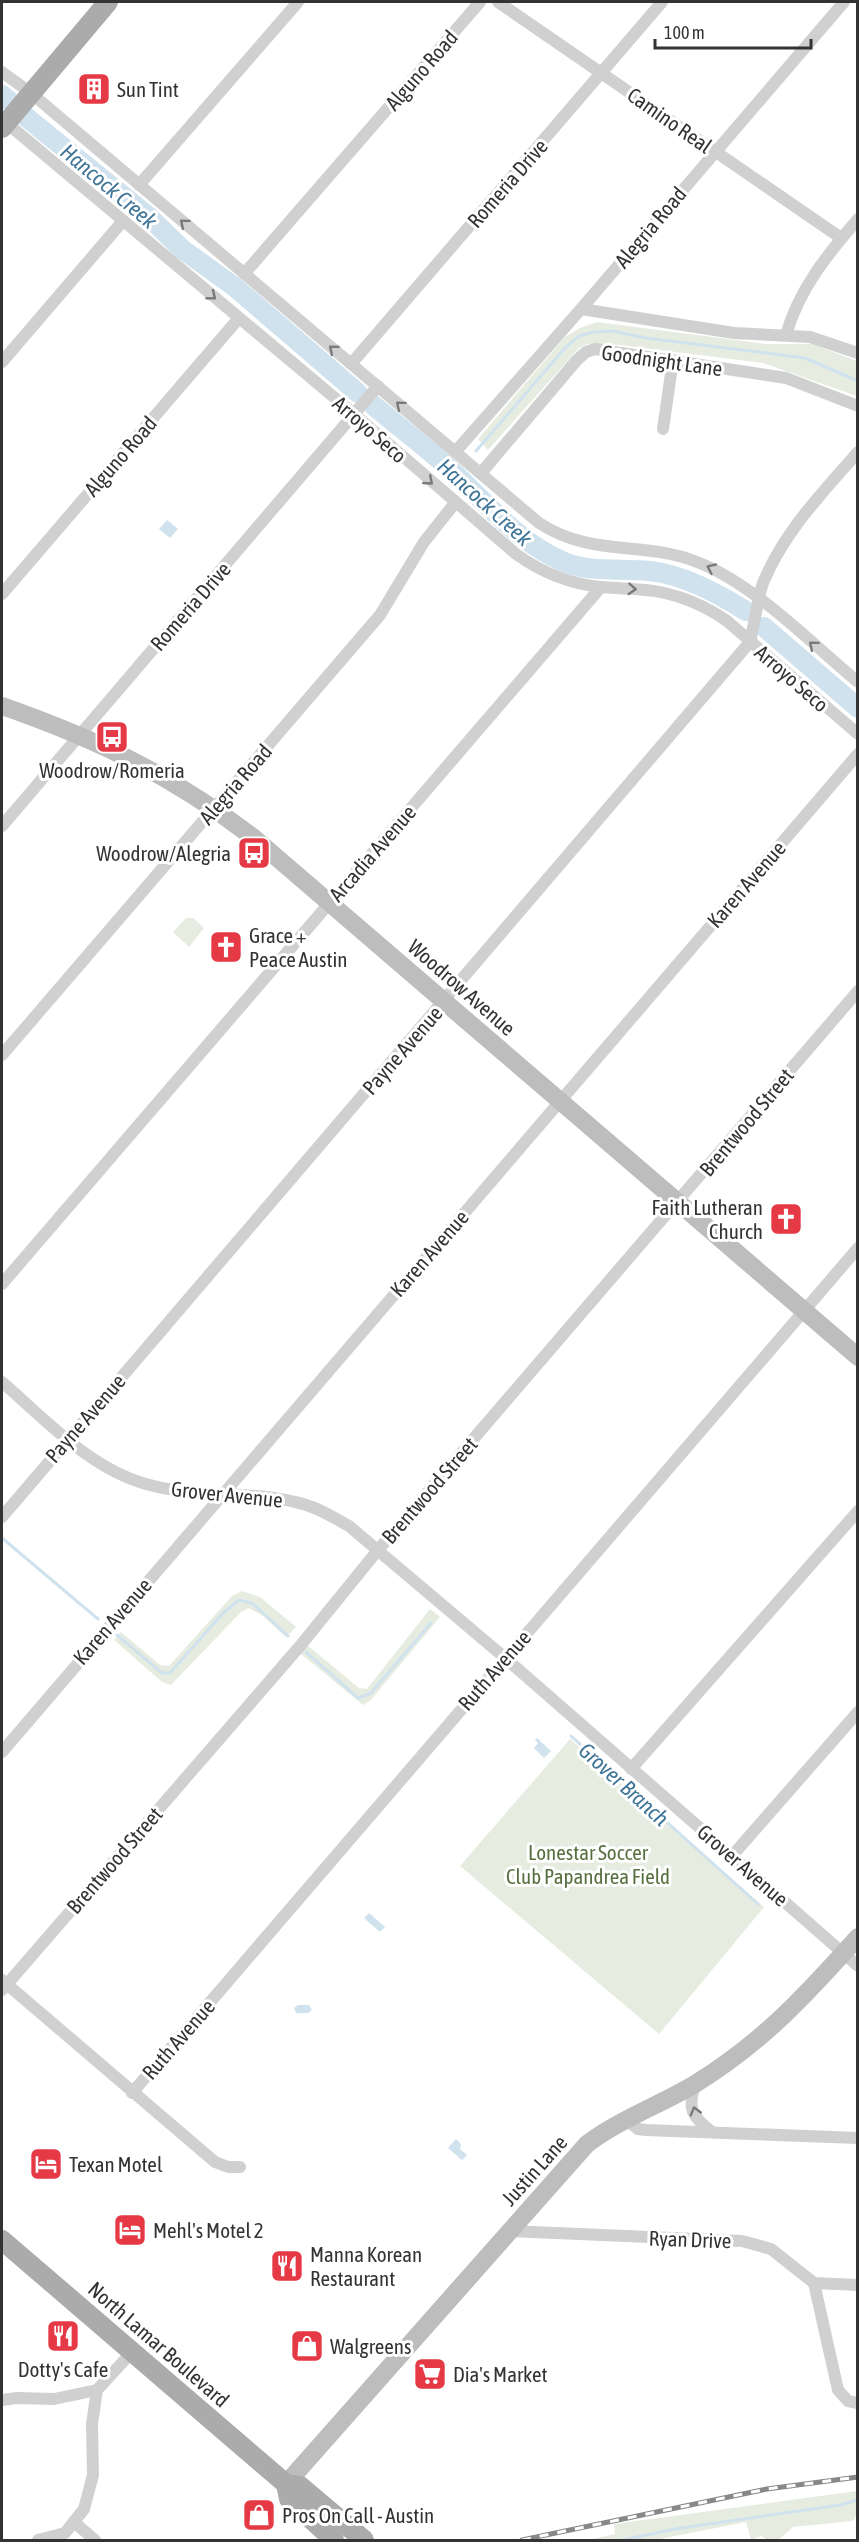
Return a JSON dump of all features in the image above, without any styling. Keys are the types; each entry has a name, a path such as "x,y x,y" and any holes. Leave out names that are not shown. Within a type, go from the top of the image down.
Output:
{"main road":[{"path":"3,123 108,2"},
{"name":"North Lamar Boulevard","path":"2,2240 286,2484 300,2486 364,2541"},
{"name":"North Lamar Boulevard","path":"286,2484 289,2499 334,2541"}],"street":[{"path":"139,185 298,2"},
{"name":"Alguno Road","path":"244,274 480,2"},
{"name":"Camino Real","path":"498,2 841,238"},
{"name":"Romeria Drive","path":"351,364 662,2"},
{"name":"Alegria Road","path":"456,451 844,2"},
{"name":"Arroyo Seco","path":"2,72 31,93 539,523 568,539 594,546 644,549 679,556 729,577 858,682"},
{"name":"Arroyo Seco","path":"3,123 354,414 516,554 535,567 568,580 601,587 652,591 682,598 722,617 858,734"},
{"path":"786,335 793,311 813,273 858,219"},
{"path":"2,362 122,222"},
{"path":"581,309 734,333 786,335 832,343 858,353"},
{"name":"Alguno Road","path":"2,594 239,318"},
{"name":"Goodnight Lane","path":"481,473 586,352 608,350 786,378 858,406"},
{"path":"663,429 674,360"},
{"name":"Romeria Drive","path":"2,826 378,386"},
{"name":"Payne Avenue","path":"2,1517 67,1438 444,1002 750,642 762,585 787,537 858,452"},
{"name":"Alegria Road","path":"2,1055 380,615 424,542 455,503"},
{"name":"Arcadia Avenue","path":"2,1284 601,587"},
{"name":"Woodrow Avenue","path":"2,706 80,735 150,768 214,808 254,838 858,1357"},
{"name":"Karen Avenue","path":"2,1752 858,754"},
{"name":"Brentwood Street","path":"3,1985 300,1646 378,1550 858,991"},
{"name":"Ruth Avenue","path":"132,2093 504,1657 858,1248"},
{"name":"Grover Avenue","path":"2,1382 99,1463 124,1477 147,1485 177,1491 271,1497 296,1502 322,1510 349,1526 504,1657 858,1966"},
{"path":"631,1769 858,1511"},
{"path":"732,1856 858,1712"},
{"name":"Justin Lane","path":"286,2484 587,2144 607,2129 695,2084 734,2057 780,2020 858,1936"},
{"path":"3,1985 215,2162 228,2167 240,2167"},
{"path":"695,2084 692,2110 696,2119 712,2132"},
{"path":"627,2120 638,2128 646,2130 858,2138"},
{"name":"Ryan Drive","path":"509,2231 742,2241 771,2249 814,2283"},
{"path":"858,2285 814,2283 838,2390 848,2401 858,2403"},
{"path":"38,2541 65,2533 84,2509 93,2475 92,2424 97,2390 132,2352"},
{"path":"2,2400 54,2399 97,2390"},
{"path":"75,2523 95,2541"}],"green space":[{"path":"597,322 765,344 812,344 857,361 857,396 763,363 620,345 587,344 579,348 488,450 478,439 565,337"},
{"path":"186,918 193,918 204,928 189,947 173,932"},
{"path":"242,1591 260,1597 296,1627 286,1637 263,1616 249,1608 241,1612 171,1685 162,1682 114,1640 121,1632 160,1665 169,1666 232,1596"},
{"path":"430,1609 440,1617 370,1701 363,1705 300,1653 307,1645 359,1688 367,1689"},
{"name":"Lonestar Soccer Club Papandrea Field","path":"570,1739 764,1907 659,2034 460,1866"},
{"path":"857,2491 857,2513 853,2521 793,2527 778,2540 768,2540 761,2536 751,2540 746,2522 655,2540 588,2540 615,2534 614,2524"}],"water":[{"path":"167,520 178,529 170,538 159,529"},
{"path":"537,1738 551,1751 544,1758 534,1748 538,1743 535,1740"},
{"path":"369,1913 385,1927 380,1932 364,1918"},
{"path":"298,2005 309,2005 312,2010 308,2013 296,2013 294,2008"},
{"path":"456,2139 461,2144 460,2149 467,2155 462,2160 448,2148"}],"waterway":[{"name":"Hancock Creek","path":"2,95 8,100"},
{"name":"Hancock Creek","path":"26,117 148,216 182,249 236,288 358,393"},
{"path":"476,451 565,348 579,336 594,332 612,331 646,338 805,358 858,381"},
{"name":"Hancock Creek","path":"373,405 442,462 517,533 547,554 585,568 650,571 675,576 712,591 746,611"},
{"name":"Hancock Creek","path":"450,470 456,467"},
{"name":"Hancock Creek","path":"764,627 858,708"},
{"name":"Grover Branch","path":"2,1538 98,1619"},
{"name":"Grover Branch","path":"117,1635 162,1673 170,1673 223,1613 239,1600 252,1603 288,1636"},
{"name":"Grover Branch","path":"306,1652 358,1698 371,1693 431,1623"},
{"name":"Grover Branch","path":"571,1736 758,1904"},
{"path":"623,2540 675,2529 840,2505 858,2500"}],"railway":[{"path":"522,2540 767,2489 858,2477"}],"place":[{"name":"Sun Tint","path":"94,89"},
{"name":"Woodrow/Romeria","path":"112,737"},
{"name":"Woodrow/Alegria","path":"254,853"},
{"name":"Grace + Peace Austin","path":"226,947"},
{"name":"Faith Lutheran Church","path":"786,1219"},
{"name":"Texan Motel","path":"46,2164"},
{"name":"Mehl's Motel 2","path":"130,2230"},
{"name":"Manna Korean Restaurant","path":"287,2266"},
{"name":"Dotty's Cafe","path":"63,2336"},
{"name":"Walgreens","path":"307,2346"},
{"name":"Dia's Market","path":"430,2374"},
{"name":"Pros On Call - Austin","path":"259,2515"}]}
